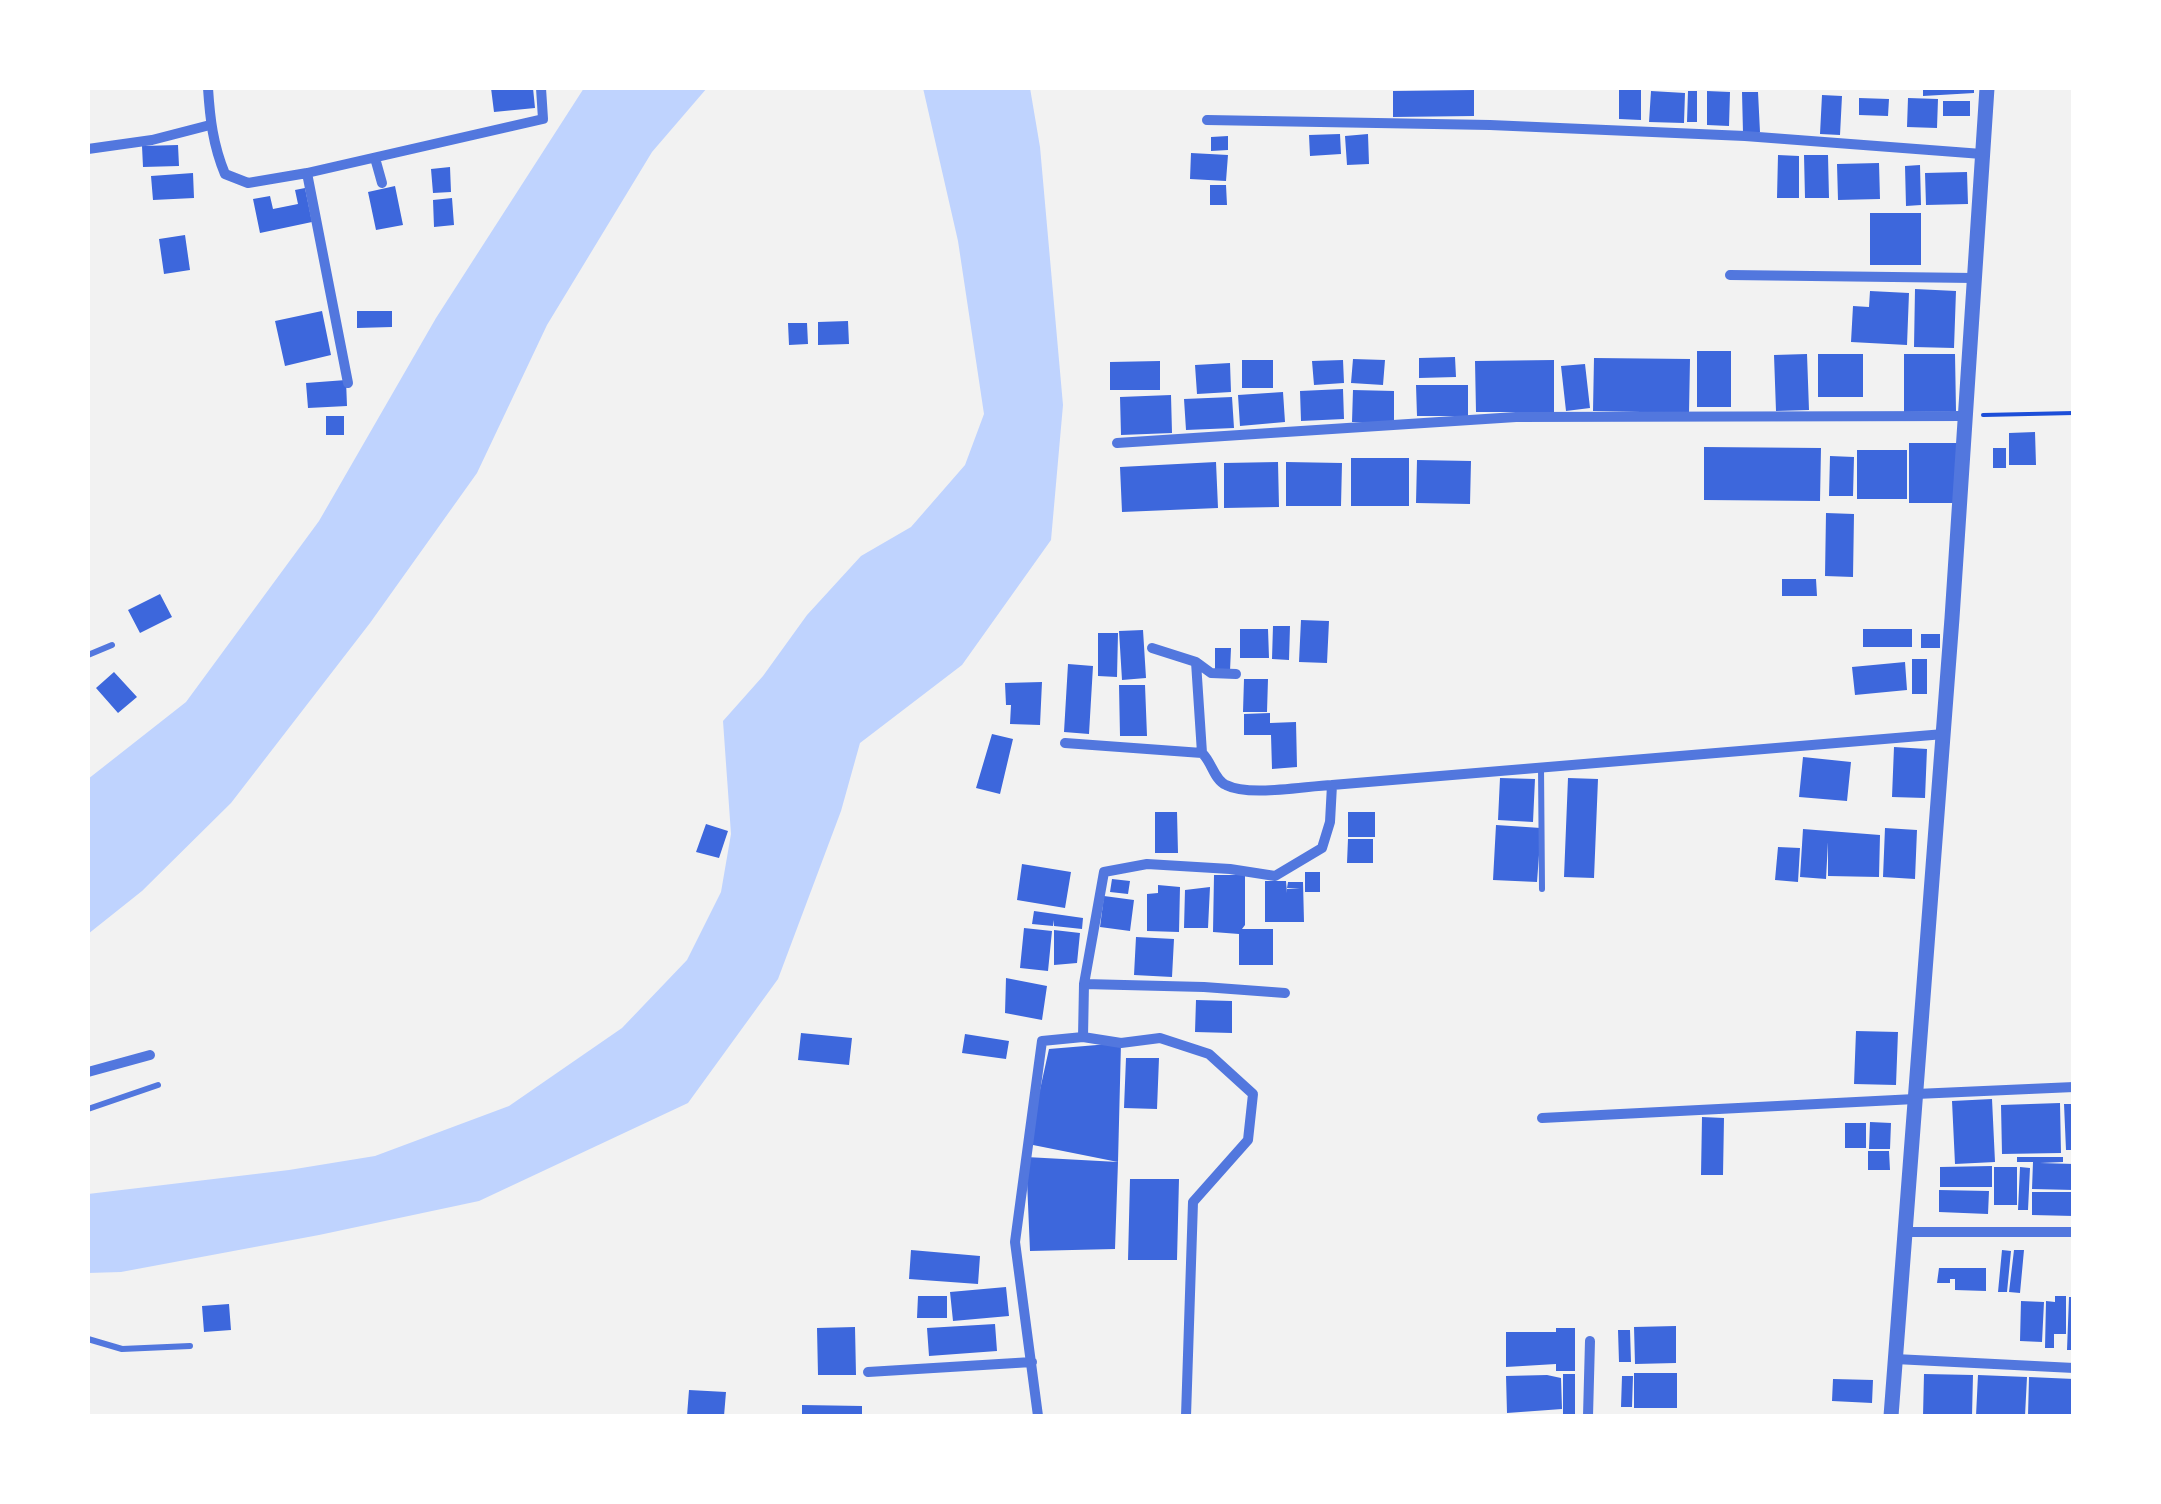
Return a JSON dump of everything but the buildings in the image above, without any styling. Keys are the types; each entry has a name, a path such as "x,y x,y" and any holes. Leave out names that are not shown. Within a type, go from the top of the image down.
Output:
{"street":[{"path":"208,88 215,151 225,174 248,184 542,119 541,88"},
{"path":"1891,1416 1944,734 1987,88"},
{"path":"1207,120 1490,125 1745,136 1982,154"},
{"path":"88,148 152,140 210,125"},
{"path":"376,158 382,183"},
{"path":"307,173 348,383"},
{"path":"1730,275 1974,278"},
{"path":"1117,443 1516,417 1966,416"},
{"path":"1152,648 1196,662 1211,672 1236,674"},
{"path":"1196,662 1202,754 1221,783 1255,790 1944,734"},
{"path":"1066,743 1202,754"},
{"path":"1083,1038 1084,984 1104,872 1147,864 1275,876 1322,848 1330,822 1332,785"},
{"path":"1084,984 1285,993"},
{"path":"1038,1416 1014,1242 1042,1041 1083,1038 1120,1043 1160,1038 1209,1054 1253,1094 1248,1140 1193,1202 1186,1416"},
{"path":"88,1072 150,1055"},
{"path":"1542,1118 2074,1087"},
{"path":"1906,1232 2074,1232"},
{"path":"1588,1416 1590,1341"},
{"path":"1895,1359 2074,1368"},
{"path":"868,1372 1032,1362"}],"lane":[{"path":"88,656 112,645"},
{"path":"1541,767 1542,890"},
{"path":"88,1109 158,1086"},
{"path":"88,1340 122,1349 190,1346"}],"path":[{"path":"1966,416 2074,413"}],"water":[{"path":"584,88 707,88 652,152 547,325 477,473 370,623 231,803 142,891 88,934 88,779 186,702 319,521 436,318"},
{"path":"923,88 1030,88 1040,147 1063,405 1051,540 962,665 860,743 841,811 778,979 688,1103 479,1201 121,1272 88,1273 88,1194 375,1156 509,1106 622,1028 687,960 721,892 731,834 723,721 763,676 807,615 861,556 911,527 965,465 984,414 958,241"}]}
